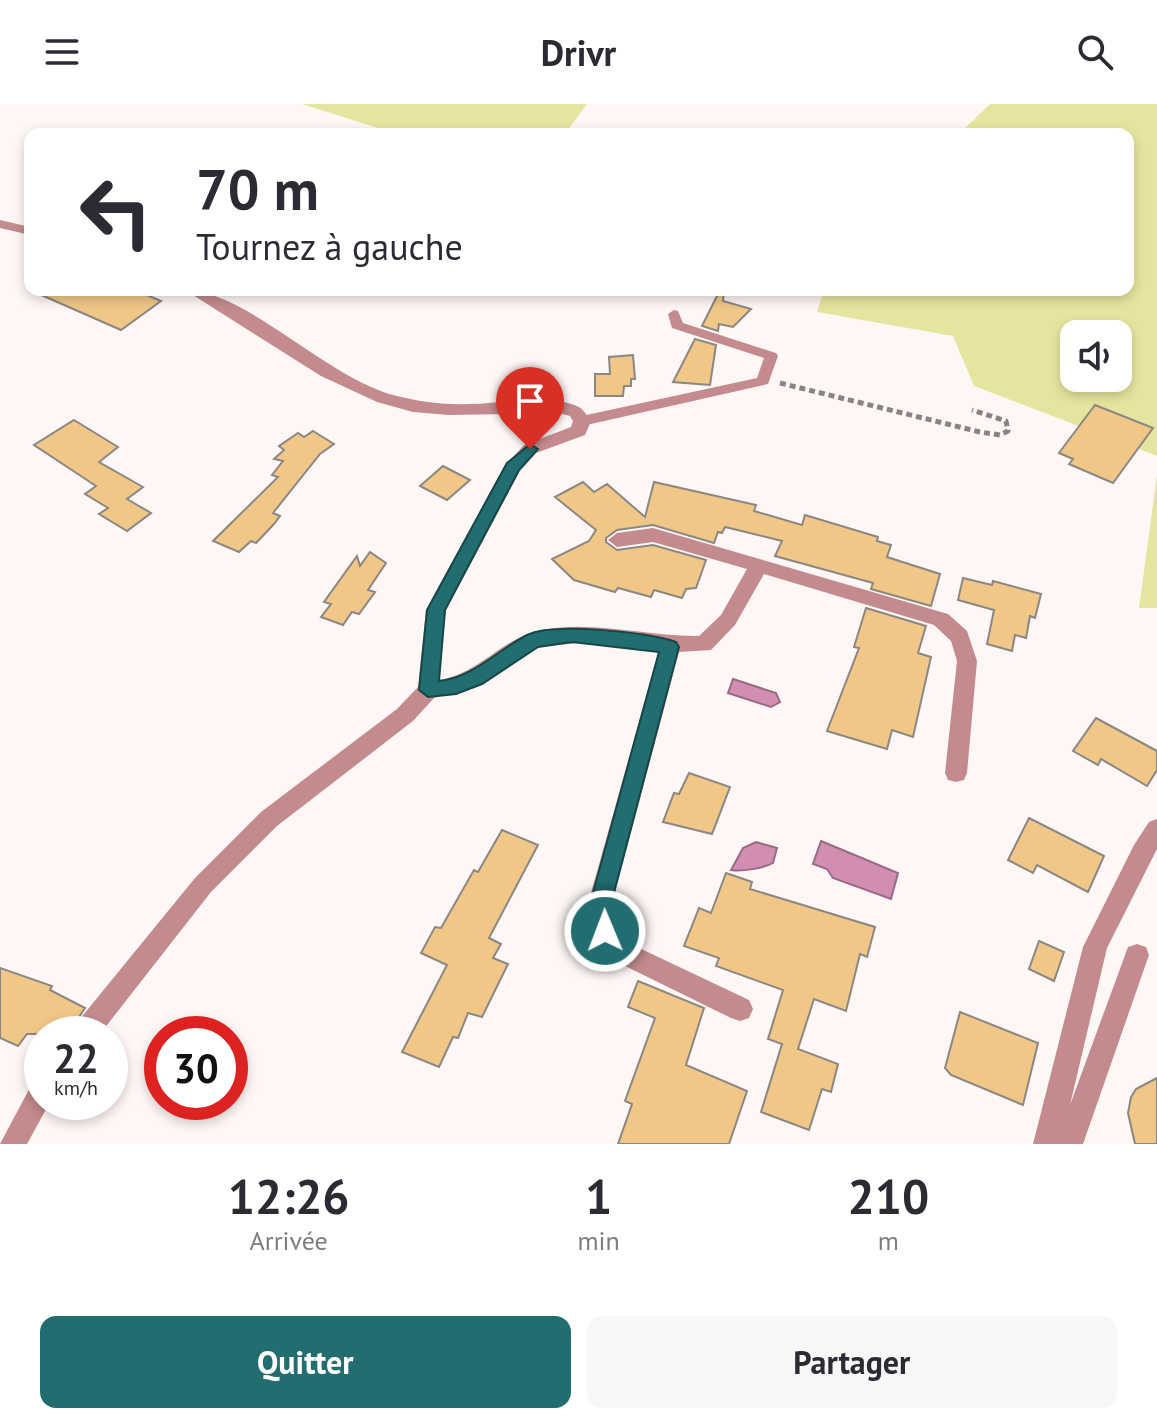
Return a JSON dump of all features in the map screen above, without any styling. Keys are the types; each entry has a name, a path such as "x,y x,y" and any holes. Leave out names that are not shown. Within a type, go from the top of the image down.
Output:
{"street":[{"path":"0,224 24,230"},
{"path":"98,1016 203,885 269,819 405,715 428,690 436,610 513,467 530,449 579,431 582,421 576,412 560,407 413,406 367,392 319,369 203,296"},
{"path":"617,540 653,535 941,619 960,637 967,661 956,773"},
{"path":"428,690 456,687 476,678 534,640 572,635 670,647 704,644 728,620 759,565"},
{"path":"670,647 601,900 605,931 626,954 740,1009"},
{"path":"1047,1144 1095,947 1142,852 1157,829"},
{"path":"1069,1144 1137,955"},
{"path":"12,1144 26,1120"}],"lane":[{"path":"582,421 763,381 771,356 677,325 674,314"}],"path":[{"path":"763,381 799,385 980,432 1000,435 1008,431 1006,421 972,410"}],"shaded area":[{"path":"302,104 587,104 569,128 378,128"},
{"path":"990,104 1157,104 1157,456 974,386 953,336 817,312 822,296 1134,296 1134,128 965,128"},
{"path":"1157,475 1157,608 1139,608"},
{"path":"733,679 776,693 780,702 771,707 728,693"},
{"path":"821,841 898,873 891,899 833,878 827,869 813,864"},
{"path":"756,842 777,848 773,863 753,869 731,870 743,848"}],"building":[{"path":"44,296 149,296 161,301 121,330"},
{"path":"717,296 724,296 723,301 751,309 733,327 719,324 718,331 702,326"},
{"path":"695,339 716,345 710,385 673,382"},
{"path":"633,355 635,379 631,379 631,386 624,386 623,396 595,396 595,374 610,374 609,357"},
{"path":"1095,405 1153,428 1113,483 1069,464 1073,459 1059,453"},
{"path":"74,420 118,447 99,462 143,487 127,499 151,513 127,531 99,514 108,508 85,494 96,486 34,445"},
{"path":"313,431 334,444 320,454 273,513 280,516 274,524 256,543 251,541 239,552 213,541 278,477 272,475 283,461 274,459 284,450 279,446 298,433 304,437"},
{"path":"443,466 470,480 447,500 420,486"},
{"path":"583,482 594,492 607,484 645,517 654,482 756,505 754,511 802,525 805,515 878,537 877,541 891,545 887,557 940,574 931,606 871,589 873,583 775,556 782,541 725,527 722,533 718,532 714,543 653,525 617,530 606,538 606,542 617,550 653,545 706,560 696,588 686,589 682,598 654,590 651,597 618,588 615,592 574,580 552,559 589,541 596,530 555,497"},
{"path":"370,552 386,563 368,590 375,592 359,614 352,612 343,625 321,617 331,604 324,602 357,556 360,566"},
{"path":"963,578 992,585 993,581 1041,594 1035,618 1030,616 1026,638 1015,635 1012,651 987,644 994,610 958,600"},
{"path":"866,608 926,626 918,653 931,657 913,737 892,730 887,749 827,731 859,648 854,647"},
{"path":"1096,718 1157,751 1157,770 1147,786 1101,759 1098,765 1073,751"},
{"path":"689,773 730,787 712,834 663,822 674,793 679,794"},
{"path":"1029,818 1104,856 1088,892 1037,865 1033,873 1008,860"},
{"path":"502,830 538,845 489,938 501,944 493,958 508,964 482,1017 468,1013 458,1038 453,1037 439,1067 402,1052 447,965 421,953 435,927 441,928 474,870 478,872"},
{"path":"726,873 752,882 750,889 875,927 867,957 860,954 846,1011 814,999 798,1049 838,1064 831,1092 822,1089 809,1130 761,1112 782,1044 768,1039 783,990 716,966 719,958 684,946 699,908 711,913"},
{"path":"1039,941 1064,952 1054,981 1029,969"},
{"path":"0,968 52,986 50,990 85,1008 80,1016 24,1016 24,1038 18,1046 0,1038"},
{"path":"638,981 704,1008 686,1065 747,1091 729,1144 618,1144 632,1104 625,1101 655,1018 628,1007"},
{"path":"960,1012 1038,1043 1023,1105 951,1075 945,1068"},
{"path":"1157,1078 1157,1144 1135,1144 1128,1113 1131,1097 1136,1089"}],"route":[{"path":"530,449 513,467 453,572 436,610 428,690 456,687 476,678 534,640 572,635 670,647 601,900 605,931"}]}
